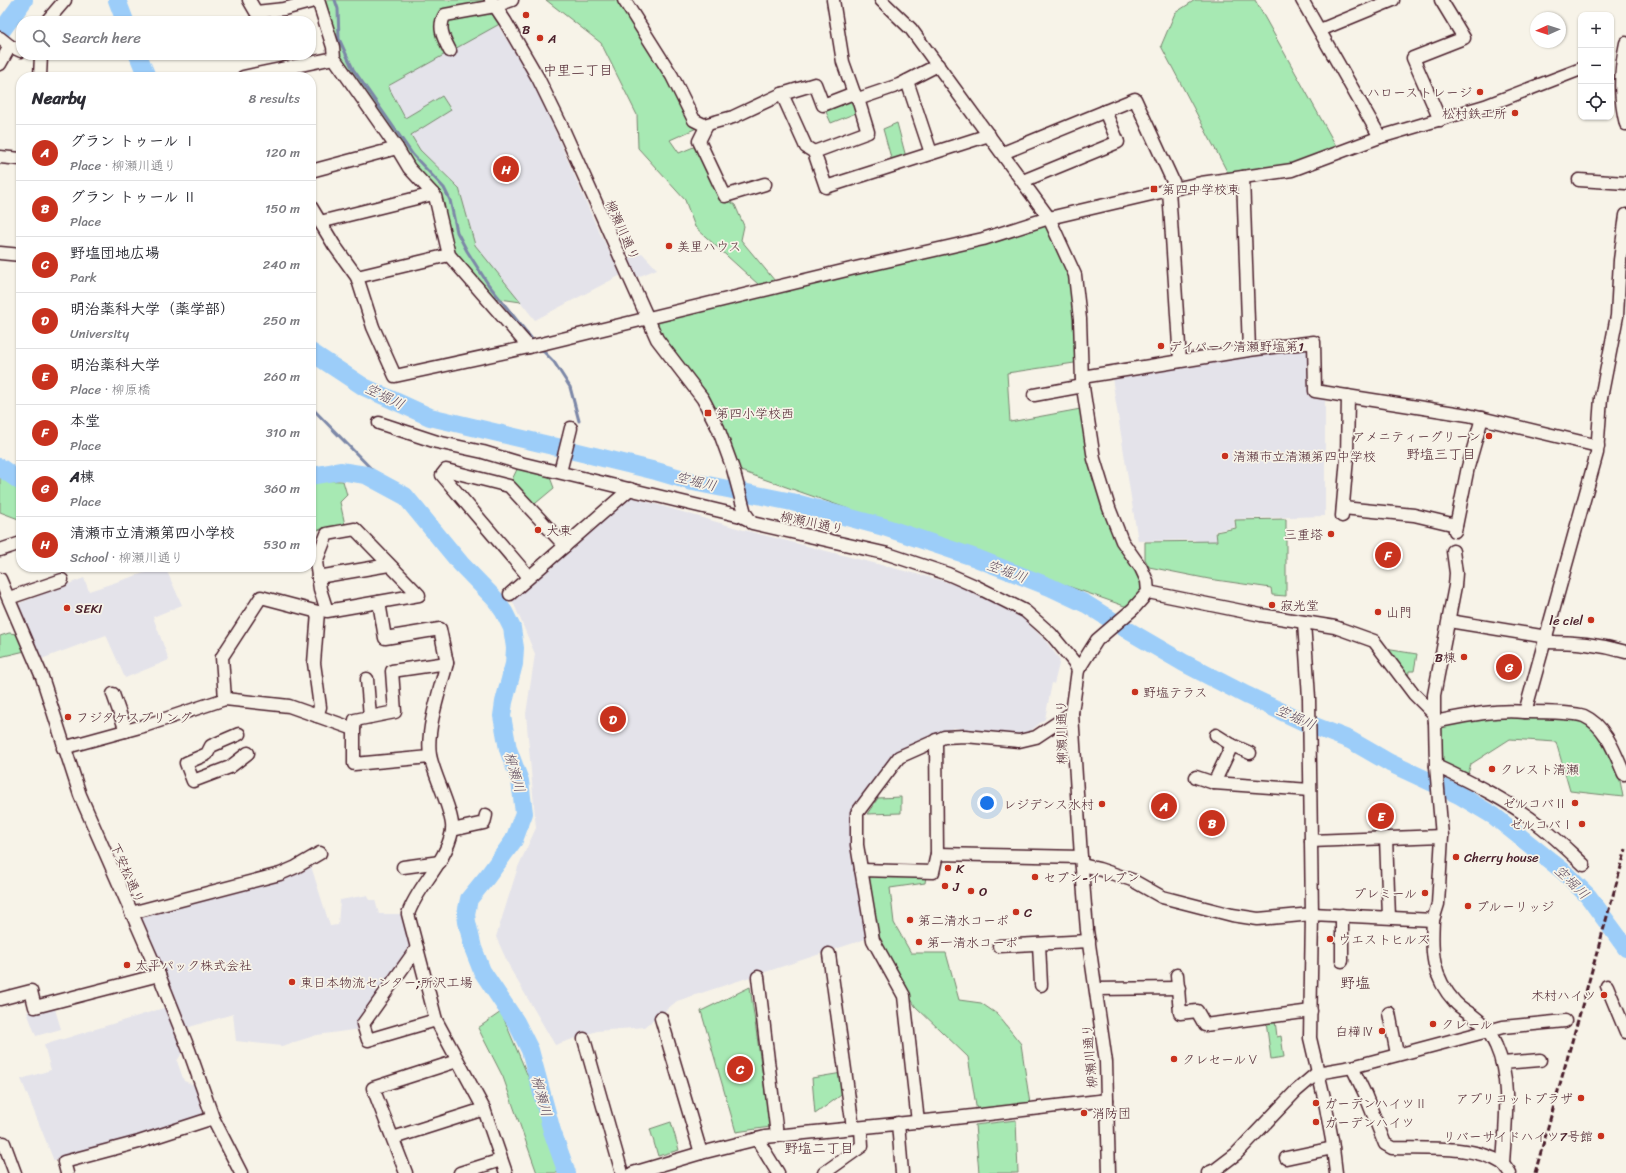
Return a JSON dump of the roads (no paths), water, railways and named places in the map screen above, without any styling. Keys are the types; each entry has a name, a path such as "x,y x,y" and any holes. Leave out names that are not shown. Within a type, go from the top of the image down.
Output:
{"street":[{"path":"51,16 65,0"},
{"path":"249,0 256,12 284,9 318,0 333,47 334,58 398,148 409,168 435,196 450,255 534,345"},
{"path":"450,51 441,30 442,20 445,15 493,3 512,0"},
{"path":"624,0 672,76 694,120 704,125 733,117 782,94 815,84 823,105 907,81 938,66"},
{"path":"814,152 868,132 843,62 833,0"},
{"path":"881,0 911,29 1023,180 1049,218 1075,275 1080,319 1082,382 1094,459 1108,508 1122,541 1141,568 1147,581 1148,592 1133,609 1097,640 1078,670"},
{"path":"1302,0 1380,137"},
{"path":"1320,30 1392,0"},
{"path":"1440,120 1413,58 1464,38 1441,0"},
{"name":"柳瀬川通り","path":"493,3 538,78 563,129 657,339 703,399 718,428 733,469 747,516 752,523 888,554 948,574 997,596 1025,611 1051,634 1074,662 1078,670 1072,713 1082,861 1089,941 1106,1062 1109,1173"},
{"path":"1626,43 1620,61 1626,124"},
{"path":"0,64 9,44"},
{"path":"267,72 334,58"},
{"path":"38,60 40,72"},
{"path":"316,215 334,245 357,277 373,327 395,376 534,345 866,265 983,239 1049,218 1173,189 1292,170 1380,137 1485,106 1578,70"},
{"path":"907,81 931,153"},
{"path":"782,94 806,147 814,152 826,187 989,135"},
{"path":"1003,153 1136,98 1173,189 1180,361"},
{"path":"1023,180 1118,142 1106,111"},
{"path":"707,124 699,141 725,196 765,184"},
{"path":"316,170 398,148"},
{"path":"0,157 16,159"},
{"path":"1243,177 1249,350"},
{"path":"1579,180 1626,183"},
{"path":"320,222 433,194"},
{"path":"1525,712 1598,449 1601,398 1623,293 1620,260 1626,215"},
{"path":"0,253 16,254"},
{"path":"357,277 450,255"},
{"path":"1034,395 1082,382 1180,361 1249,350 1314,342 1315,391 1482,418 1598,449"},
{"path":"1348,396 1347,458 1343,512 1414,515 1456,528 1468,467 1482,418"},
{"name":"柳瀬川通り","path":"379,424 437,442 741,516 747,516"},
{"path":"560,471 571,428"},
{"path":"529,577 442,475 446,470 510,486 565,546"},
{"path":"510,594 630,488"},
{"path":"225,699 222,657 261,597 322,611 419,595 355,529 327,534 316,562 322,611 314,663 320,707 317,716"},
{"path":"0,550 16,545"},
{"path":"1453,551 1456,573 1455,586 1434,695 1436,767 1442,836 1438,904 1432,920 1431,948 1434,964 1444,986 1455,1003 1474,1016 1488,1031 1496,1046 1502,1064 1505,1093 1507,1168"},
{"path":"318,577 389,565"},
{"name":"下安松通り","path":"0,580 42,677 80,796 159,975 189,1050 212,1118 241,1173"},
{"path":"9,598 62,580"},
{"path":"1148,592 1261,615 1335,626 1374,641 1414,694 1435,718"},
{"path":"379,602 386,638 440,629 447,663 428,738 430,757 448,811 452,830 440,862 421,889 408,914 436,1020 484,1109 506,1173"},
{"path":"1449,621 1546,640 1601,645 1626,652"},
{"path":"1304,622 1308,700 1311,842 1312,914 1310,1038 1325,1102 1336,1173"},
{"path":"430,757 354,764 355,720 395,712 392,671 447,663"},
{"path":"366,678 370,717"},
{"path":"113,694 126,731"},
{"path":"64,748 126,731 225,699 289,706 354,729"},
{"path":"1435,718 1515,711 1582,716 1594,722 1601,729 1624,774"},
{"path":"918,1122 904,996 873,940 857,845 857,813 899,757 936,740 944,738 965,736 1019,741 1036,738 1072,713"},
{"path":"240,734 211,746 207,754 186,763 193,781 230,767 248,753"},
{"path":"1216,735 1232,745 1250,753"},
{"path":"861,870 933,872 937,854 936,740"},
{"path":"1214,783 1232,745"},
{"path":"1436,767 1498,797 1522,812 1544,828 1584,865"},
{"path":"1196,777 1214,783 1310,790"},
{"path":"452,830 484,823 486,815"},
{"path":"1311,842 1442,836"},
{"path":"1386,838 1389,917"},
{"path":"131,913 280,874 296,867 320,853"},
{"path":"937,854 1082,861 1099,869 1132,880 1162,898 1232,915 1258,919 1312,914 1432,920"},
{"path":"402,867 440,862"},
{"path":"1342,915 1342,961"},
{"path":"999,946 1089,941"},
{"path":"1039,944 1041,985"},
{"path":"417,948 363,1024 368,1040 436,1020"},
{"path":"824,1173 862,1146 857,1128 830,954"},
{"path":"0,1000 31,991 35,1006 159,975"},
{"path":"1177,975 1180,1013 1197,1011 1205,1025 1311,1011"},
{"path":"758,977 777,1135"},
{"path":"1607,986 1626,1032"},
{"path":"1096,989 1179,988"},
{"path":"1388,1013 1397,1054"},
{"path":"662,1018 700,1153"},
{"path":"1208,1173 1215,1170 1236,1154 1296,1091 1318,1073 1352,1067 1503,1027 1565,1021"},
{"path":"584,1039 622,1173"},
{"path":"1502,1064 1540,1060"},
{"path":"406,1173 373,1088 457,1061"},
{"path":"1352,1067 1365,1094 1385,1144 1392,1148 1441,1148 1483,1154 1507,1168"},
{"path":"633,1173 757,1138 918,1122 1107,1100"},
{"path":"393,1138 484,1109"},
{"path":"67,1173 64,1162 139,1142 212,1118"},
{"path":"898,1123 902,1173"},
{"path":"757,1138 778,1173"},
{"path":"4,1143 15,1173"},
{"path":"1286,1158 1333,1148"},
{"path":"460,1173 501,1160"}],"waterway":[{"name":"柳瀬川","path":"0,33 24,0"},
{"name":"空堀川","path":"117,0 123,16"},
{"path":"335,0 338,9 339,39 353,69 413,155 444,188 450,200 457,232 467,251 488,284 535,343"},
{"name":"空堀川","path":"140,60 145,72"},
{"path":"539,347 554,362 570,387 579,421"},
{"name":"空堀川","path":"316,355 364,387 430,417 656,471 693,482 792,502 884,527 976,558 1050,587 1086,604 1184,663 1246,695 1304,722 1350,740 1390,763 1459,795 1494,816 1563,871 1588,896 1626,948"},
{"path":"316,412 387,485"},
{"name":"柳瀬川","path":"0,467 16,478"},
{"name":"柳瀬川","path":"316,475 340,471 366,475 405,496 461,564 495,599 512,628 515,648 514,664 502,716 508,749 520,781 524,813 514,840 469,899 466,914 473,948 482,971 516,1022 530,1050 552,1131 567,1173"}],"railway":[{"path":"1535,1173 1626,849"}],"place":[{"name":"B","path":"526,15"},
{"name":"A","path":"540,38"},
{"name":"ハローストレージ","path":"1480,92"},
{"name":"松村鉄工所","path":"1515,113"},
{"name":"清瀬市立清瀬第四小学校","path":"506,169"},
{"name":"第四中学校東","path":"1154,189"},
{"name":"美里ハウス","path":"669,246"},
{"name":"デイパーク清瀬野塩第1","path":"1161,346"},
{"name":"第四小学校西","path":"708,413"},
{"name":"アメニティーグリーン","path":"1489,436"},
{"name":"清瀬市立清瀬第四中学校","path":"1225,456"},
{"name":"大東","path":"538,530"},
{"name":"三重塔","path":"1331,534"},
{"name":"本堂","path":"1388,555"},
{"name":"寂光堂","path":"1272,605"},
{"name":"SEKI","path":"67,608"},
{"name":"山門","path":"1378,612"},
{"name":"le ciel","path":"1591,620"},
{"name":"B棟","path":"1464,657"},
{"name":"A棟","path":"1509,667"},
{"name":"野塩テラス","path":"1135,692"},
{"name":"フジタケスプリング","path":"68,717"},
{"name":"明治薬科大学（薬学部）","path":"613,719"},
{"name":"クレスト清瀬","path":"1492,769"},
{"name":"ゼルコバⅡ","path":"1575,803"},
{"name":"レジデンス水村","path":"1102,804"},
{"name":"グラン トゥール Ⅰ","path":"1164,806"},
{"name":"明治薬科大学","path":"1381,816"},
{"name":"グラン トゥール Ⅱ","path":"1212,823"},
{"name":"ゼルコバⅠ","path":"1582,824"},
{"name":"Cherry house","path":"1456,857"},
{"name":"K","path":"948,868"},
{"name":"セブン-イレブン","path":"1035,877"},
{"name":"J","path":"945,886"},
{"name":"O","path":"971,891"},
{"name":"プレミール","path":"1425,893"},
{"name":"ブルーリッジ","path":"1468,906"},
{"name":"C","path":"1016,912"},
{"name":"第二清水コーポ","path":"910,920"},
{"name":"ウエストヒルズ","path":"1330,939"},
{"name":"第一清水コーポ","path":"919,942"},
{"name":"太平パック株式会社","path":"127,965"},
{"name":"東日本物流センター;所沢工場","path":"292,982"},
{"name":"木村ハイツ","path":"1604,995"},
{"name":"クレール","path":"1433,1024"},
{"name":"白樺Ⅳ","path":"1382,1031"},
{"name":"クレセールⅤ","path":"1174,1059"},
{"name":"野塩団地広場","path":"740,1069"},
{"name":"アプリコットプラザ","path":"1581,1098"},
{"name":"ガーデンハイツⅡ","path":"1316,1103"},
{"name":"消防団","path":"1084,1113"},
{"name":"ガーデンハイツ","path":"1316,1122"},
{"name":"リバーサイドハイツ7号館","path":"1601,1136"}],"district":[{"name":"中里二丁目","path":"578,70"},
{"name":"野塩三丁目","path":"1441,454"},
{"name":"野塩","path":"1355,983"},
{"name":"野塩二丁目","path":"819,1148"}]}
